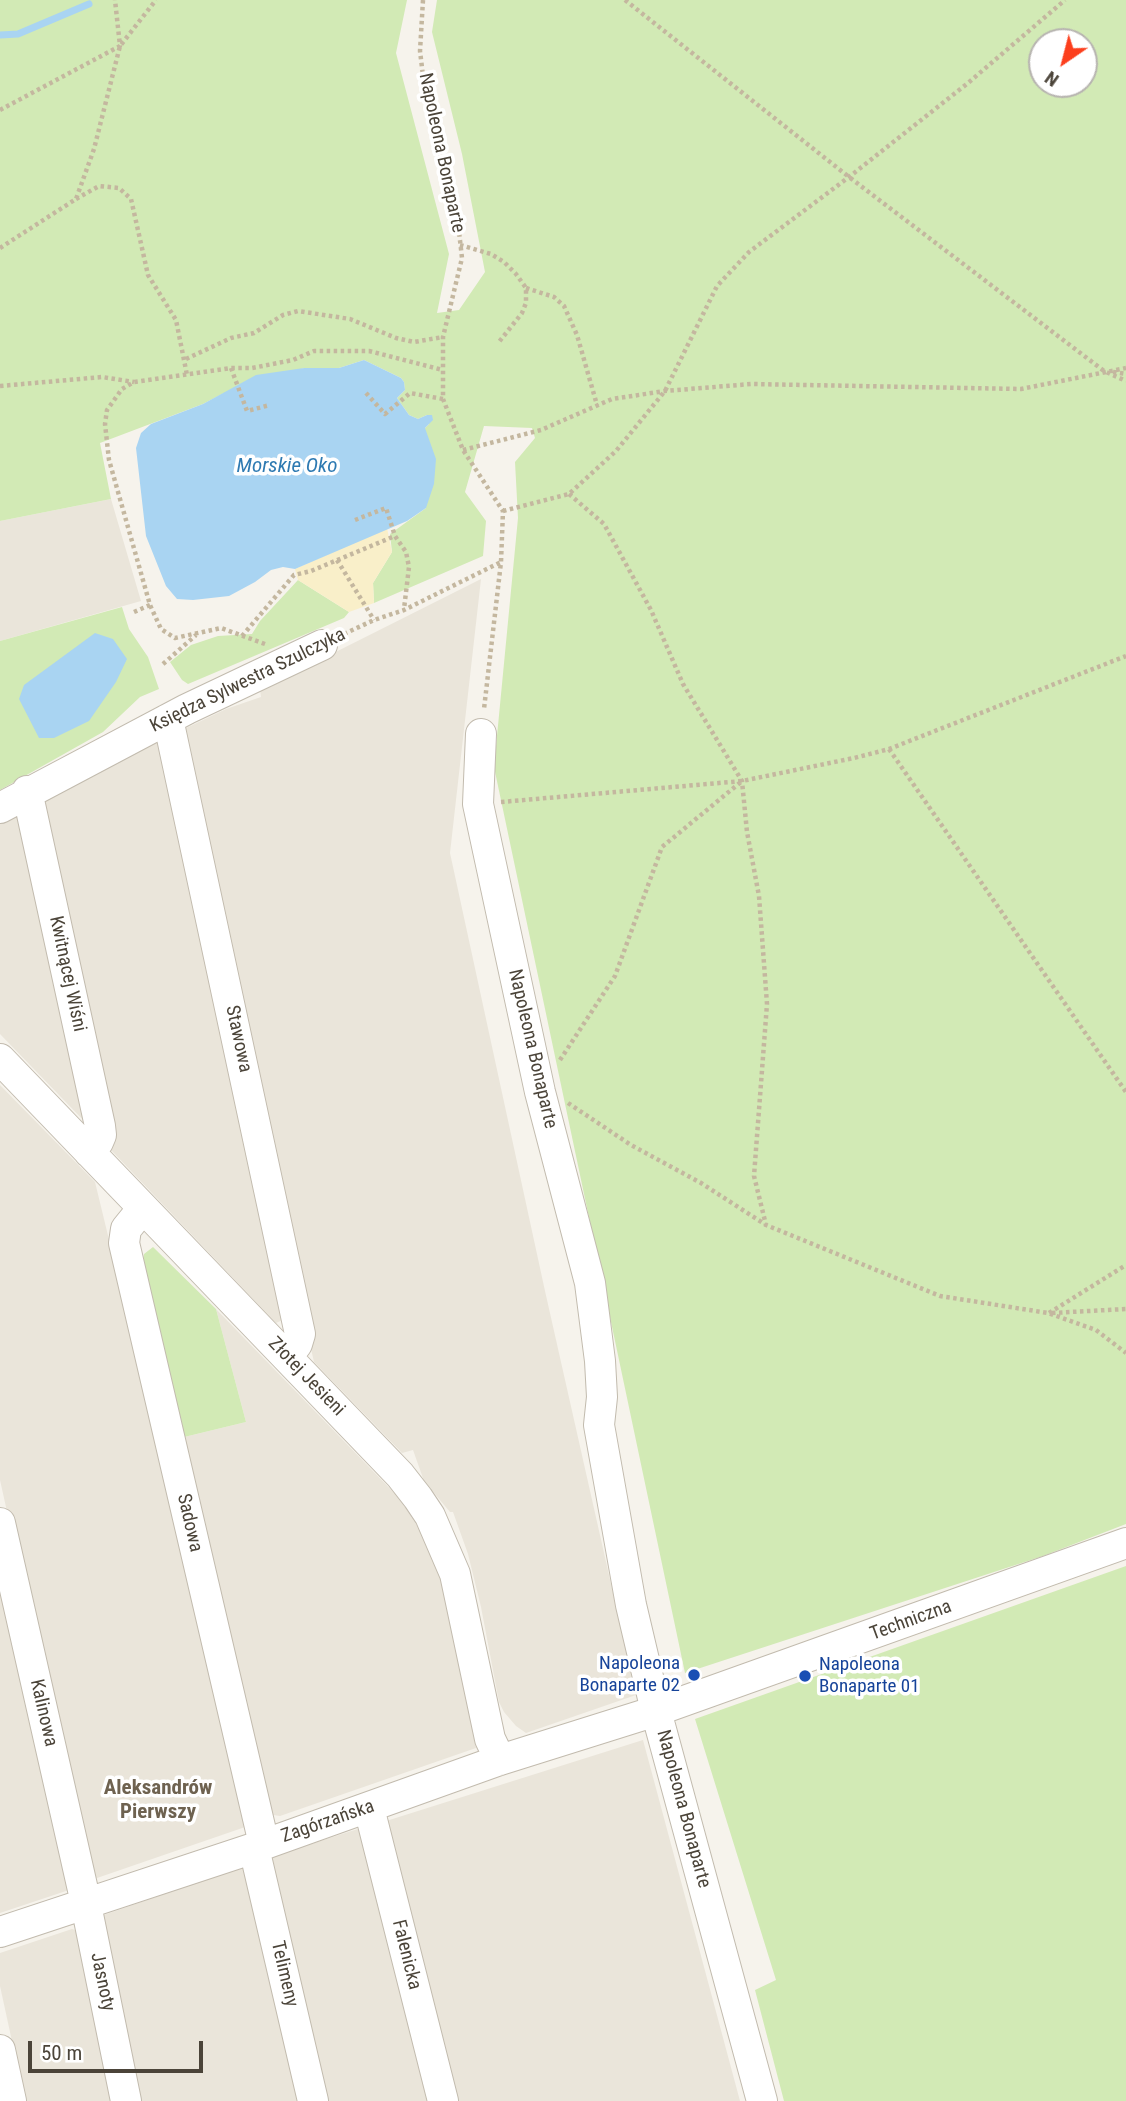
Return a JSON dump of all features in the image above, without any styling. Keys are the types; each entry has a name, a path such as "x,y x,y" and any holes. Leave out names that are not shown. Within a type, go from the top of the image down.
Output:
{"street":[{"name":"Księdza Sylwestra Szulczyka","path":"0,808 27,791 167,719 323,645"},
{"name":"Stawowa","path":"167,719 300,1334 297,1344 286,1357"},
{"name":"Napoleona Bonaparte","path":"481,734 478,804 540,1092 590,1283 600,1361 602,1397 599,1425 631,1605 656,1711 762,2101"},
{"name":"Kwitnącej Wiśni","path":"27,791 100,1126 101,1135 89,1152"},
{"name":"Złotej Jesieni","path":"0,1059 400,1475 430,1516 456,1574 491,1739 500,1760"},
{"name":"Sadowa","path":"143,1208 126,1229 124,1243 259,1846"},
{"name":"Kalinowa","path":"0,1523 86,1904"},
{"name":"Techniczna","path":"656,1711 1126,1544"},
{"name":"Zagórzańska","path":"0,1932 259,1846 500,1760 656,1711"},
{"name":"Falenicka","path":"369,1808 443,2101"},
{"name":"Telimeny","path":"259,1846 313,2101"},
{"name":"Jasnoty","path":"86,1904 126,2101"},
{"path":"0,2050 11,2101"}],"path":[{"path":"76,200 94,149 120,46 115,0"},
{"path":"0,110 120,46 156,0"},
{"name":"Napoleona Bonaparte","path":"424,0 420,51 427,109 457,214 462,258 443,337 443,399 463,450 503,511"},
{"path":"625,0 849,177 1104,371 1126,381"},
{"path":"481,734 501,562 503,511 569,494 616,451 666,391 717,286 748,252 968,83 1065,0"},
{"path":"0,248 99,186 119,188 131,199 148,275 176,320 186,359 187,375"},
{"path":"460,245 491,254 504,262 526,288 526,303 522,313 499,342"},
{"path":"526,288 554,297 564,306 576,335 597,405"},
{"path":"186,359 231,338 254,332 282,315 298,311 350,319 396,338 414,341 443,337"},
{"path":"0,386 102,377 134,382 231,368 251,368 293,360 314,351 340,350 369,351 443,370"},
{"path":"231,368 247,411 270,405"},
{"path":"463,450 541,430 612,399 666,391 751,384 1021,389 1126,368"},
{"path":"1104,371 1126,374"},
{"path":"134,382 122,389 107,410 106,445 149,605 161,629 175,638 221,628 271,646"},
{"path":"366,393 385,414 410,393 443,399"},
{"path":"569,494 604,524 651,610 683,684 742,781 747,832 759,895 767,1004 754,1176 766,1225"},
{"path":"355,520 386,508 395,536 406,552 409,567 404,610"},
{"path":"242,636 294,575 311,571 395,536"},
{"path":"337,560 374,620"},
{"name":"Księdza Sylwestra Szulczyka","path":"323,645 374,620 404,610 501,562"},
{"path":"134,612 149,605"},
{"path":"163,664 197,634"},
{"path":"478,804 742,781 889,749 1126,656"},
{"path":"889,749 1113,1075 1126,1089"},
{"path":"742,781 662,847 615,976 540,1092 573,1105 631,1145 701,1183 766,1225 940,1296 1048,1313 1096,1330 1126,1353"},
{"path":"1048,1313 1126,1265"},
{"path":"1048,1313 1126,1309"}],"shaded area":[{"path":"111,499 141,601 0,641 0,521"},
{"path":"481,579 450,853 636,1695 526,1733 516,1726 499,1702 481,1607 468,1554 453,1512 450,1512 424,1481 413,1450 402,1453 314,1362 180,731 226,709 261,697 260,690"},
{"path":"155,741 165,746 289,1317 276,1323 111,1150 41,801"},
{"path":"17,813 87,1124 0,1034 0,822"},
{"path":"0,1085 95,1182 251,1825 97,1878 87,1872 0,1480"},
{"path":"216,1309 401,1500 430,1547 441,1575 476,1748 280,1816 267,1814 176,1439 246,1422"},
{"path":"0,1560 72,1889 0,1913"},
{"path":"643,1740 740,2101 452,2101 383,1822"},
{"path":"364,1827 435,2101 320,2101 270,1857"},
{"path":"245,1866 307,2101 135,2101 101,1916"},
{"path":"72,1929 82,1932 117,2101 25,2101 0,1986 0,1953"}],"green space":[{"path":"0,0 407,0 396,53 449,254 437,313 459,310 485,272 462,154 432,32 437,0 1126,0 1126,1524 1043,1556 685,1673 494,767 518,518 515,462 535,438 532,428 484,426 465,492 486,521 483,556 374,603 373,583 392,552 390,534 426,508 425,428 429,424 427,415 418,419 409,415 397,398 405,390 401,378 364,360 339,368 304,368 222,394 203,404 100,443 111,499 0,521"},
{"path":"298,580 349,612 344,618 188,684 182,680 170,662 191,645 218,636 252,634 260,621"},
{"path":"122,607 129,629 148,657 159,689 140,697 103,732 0,790 0,641"},
{"path":"153,1247 216,1309 246,1422 176,1439 142,1266 144,1254"},
{"path":"1126,1566 1126,2101 784,2101 755,1990 776,1980 695,1719"}],"sand":[{"path":"387,528 392,552 373,583 374,603 349,612 298,580 295,569"}],"water":[{"name":"Morskie Oko","path":"364,360 401,378 405,390 397,398 409,415 418,419 432,415 433,420 425,428 436,459 434,484 426,508 407,521 295,569 283,567 271,570 229,596 177,599 166,586 146,536 136,448 141,433 151,424 203,404 256,375 304,368 339,368"},
{"path":"95,633 113,639 127,659 116,682 89,721 54,738 39,738 19,699 24,685"}],"waterway":[{"path":"0,35 18,34 89,4"}],"place":[{"name":"Napoleona Bonaparte 02","path":"694,1675"},
{"name":"Napoleona Bonaparte 01","path":"805,1676"}],"district":[{"name":"Aleksandrów Pierwszy","path":"158,1801"}]}
